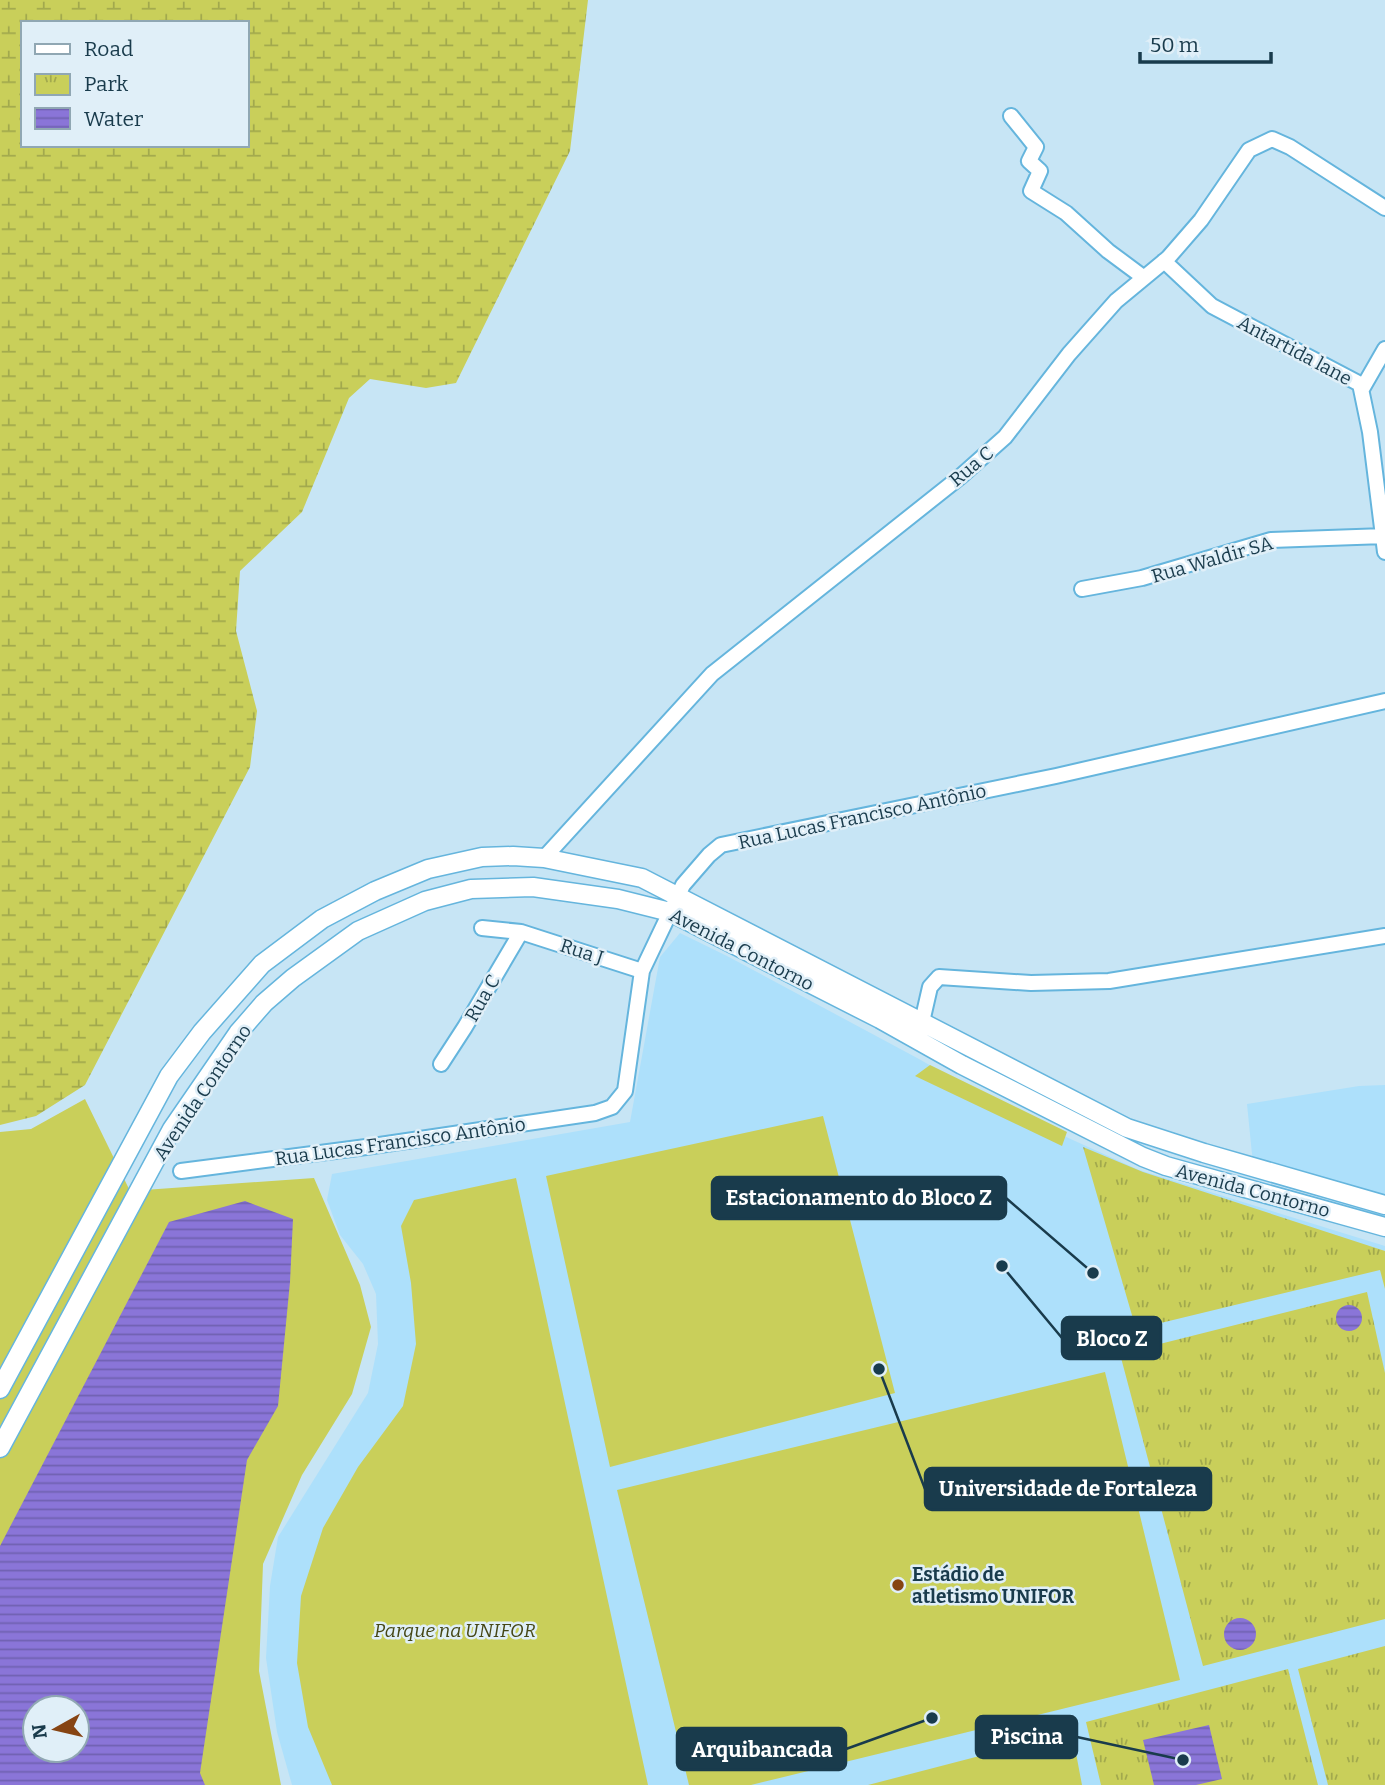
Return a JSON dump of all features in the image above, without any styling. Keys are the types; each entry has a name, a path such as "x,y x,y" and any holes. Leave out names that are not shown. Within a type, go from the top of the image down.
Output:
{"street":[{"path":"1011,116 1036,147 1029,161 1040,171 1031,191 1066,213 1108,251 1143,277"},
{"name":"Rua C","path":"544,858 712,674 960,477 1005,437 1069,354 1087,337 1116,301 1164,261 1201,220 1249,150 1272,139 1290,147 1385,208"},
{"name":"Antartida lane","path":"1164,261 1212,306 1360,384 1385,552"},
{"path":"1362,389 1385,349"},
{"name":"Rua Waldir SA","path":"1082,589 1142,578 1271,540 1384,536"},
{"name":"Rua Lucas Francisco Antônio","path":"181,1171 366,1147 605,1111 621,1098 625,1091 642,971 683,885 721,845 1056,776 1385,701"},
{"name":"Avenida Contorno","path":"0,1389 169,1076 202,1032 262,964 322,919 375,891 428,869 482,857 544,858 642,878 674,903 962,1065 1143,1157 1166,1166 1385,1227"},
{"name":"Avenida Contorno","path":"0,1448 172,1129 238,1033 264,1003 293,978 358,931 425,901 471,889 507,887 568,891 674,903 922,1022 1065,1097 1148,1136 1385,1205"},
{"name":"Rua J","path":"482,928 521,932 642,971"},
{"name":"Rua C","path":"441,1064 521,932"},
{"path":"922,1022 930,987 939,977 1031,983 1109,981 1385,936"}],"shaded area":[{"path":"680,933 919,1059 1013,1113 1139,1170 1385,1246 1385,1785 292,1785 277,1732 266,1658 270,1586 278,1537 368,1393 378,1344 376,1294 363,1264 340,1235 327,1200 332,1174 630,1122 660,957"},
{"path":"1385,1085 1385,1212 1254,1174 1247,1104 1359,1086"}],"green space":[{"path":"0,0 588,0 570,151 456,383 426,388 370,379 349,398 302,512 240,571 236,631 257,711 250,767 85,1085 36,1116 0,1125"},
{"path":"930,1065 1067,1132 1062,1146 915,1076"},
{"path":"85,1099 130,1191 314,1178 360,1285 371,1327 352,1394 302,1475 263,1564 259,1671 281,1785 0,1785 0,1132 31,1129"},
{"path":"823,1116 895,1393 610,1467 546,1176"},
{"path":"1083,1147 1143,1172 1385,1251 1385,1289 1380,1270 1136,1329"},
{"name":"Parque na UNIFOR","path":"516,1178 648,1785 332,1785 308,1727 297,1663 301,1596 323,1528 358,1467 403,1406 416,1344 411,1283 401,1226 414,1200"},
{"path":"1367,1292 1385,1373 1385,1619 1203,1666 1120,1354"},
{"name":"Estádio de atletismo UNIFOR","path":"1105,1372 1180,1680 751,1785 689,1785 617,1490"},
{"path":"1385,1646 1385,1785 1328,1785 1298,1669"},
{"path":"1288,1669 1318,1785 1101,1785 1086,1722"},
{"path":"1072,1732 1082,1785 868,1785"}],"water":[{"path":"245,1201 293,1219 278,1406 247,1460 200,1773 205,1785 0,1785 0,1546 169,1222"},
{"path":"1349,1305 1358,1309 1362,1318 1358,1327 1349,1331 1340,1327 1336,1318 1340,1309"},
{"path":"1240,1618 1251,1623 1256,1634 1251,1645 1240,1650 1229,1645 1224,1634 1229,1623"},
{"path":"1209,1725 1222,1779 1196,1785 1154,1785 1143,1740"}],"place":[{"name":"Bloco Z","path":"1002,1266"},
{"name":"Estacionamento do Bloco Z","path":"1093,1273"},
{"name":"Universidade de Fortaleza","path":"879,1369"},
{"name":"Estádio de atletismo UNIFOR","path":"898,1585"},
{"name":"Arquibancada","path":"932,1718"},
{"name":"Piscina","path":"1183,1760"}]}
